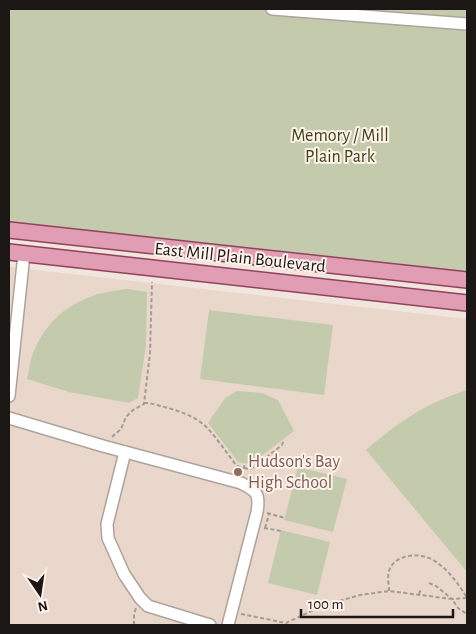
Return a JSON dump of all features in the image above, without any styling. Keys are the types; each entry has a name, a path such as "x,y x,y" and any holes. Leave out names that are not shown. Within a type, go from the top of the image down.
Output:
{"main road":[{"name":"East Mill Plain Boulevard","path":"9,230 467,280"},
{"name":"East Mill Plain Boulevard","path":"16,253 467,303"}],"street":[{"path":"272,9 467,24"},
{"path":"9,396 16,253"},
{"path":"9,418 103,446 241,483 253,489 263,511 260,527 228,625"},
{"path":"125,452 107,524 108,538 124,574 140,598 148,606 210,625"}],"path":[{"path":"144,404 150,353 152,282"},
{"path":"103,446 105,438 112,437 121,429 126,417 133,410 149,403 180,411 204,425 237,466 244,468 250,469 254,467 282,445 284,442 282,440"},
{"path":"244,468 245,463"},
{"path":"281,531 260,527 263,511 284,518"},
{"path":"232,611 286,623 322,606 389,591 437,598 467,598 459,584 446,569 431,558 411,555 400,558 393,563 389,572 389,591"},
{"path":"428,584 436,586 452,599 458,608 467,613"},
{"path":"418,594 421,589"},
{"path":"134,625 134,614 140,598"}],"shaded area":[{"name":"Hudson's Bay High School","path":"9,267 467,319 467,625 9,625"}],"green space":[{"name":"Memory / Mill Plain Park","path":"9,9 467,9 467,280 9,230"},
{"path":"128,289 147,292 146,345 138,398 129,403 69,392 27,379 32,356 40,338 59,315 71,306 97,294"},
{"path":"209,310 333,325 324,395 200,379"},
{"path":"467,390 467,572 366,450 413,414 438,401"},
{"path":"237,391 262,393 278,400 294,431 251,464 238,462 208,423 225,398"},
{"path":"298,467 347,479 333,532 284,520"},
{"path":"281,530 330,542 317,595 268,583"}],"place":[{"name":"Hudson's Bay High School","path":"238,472"}]}
